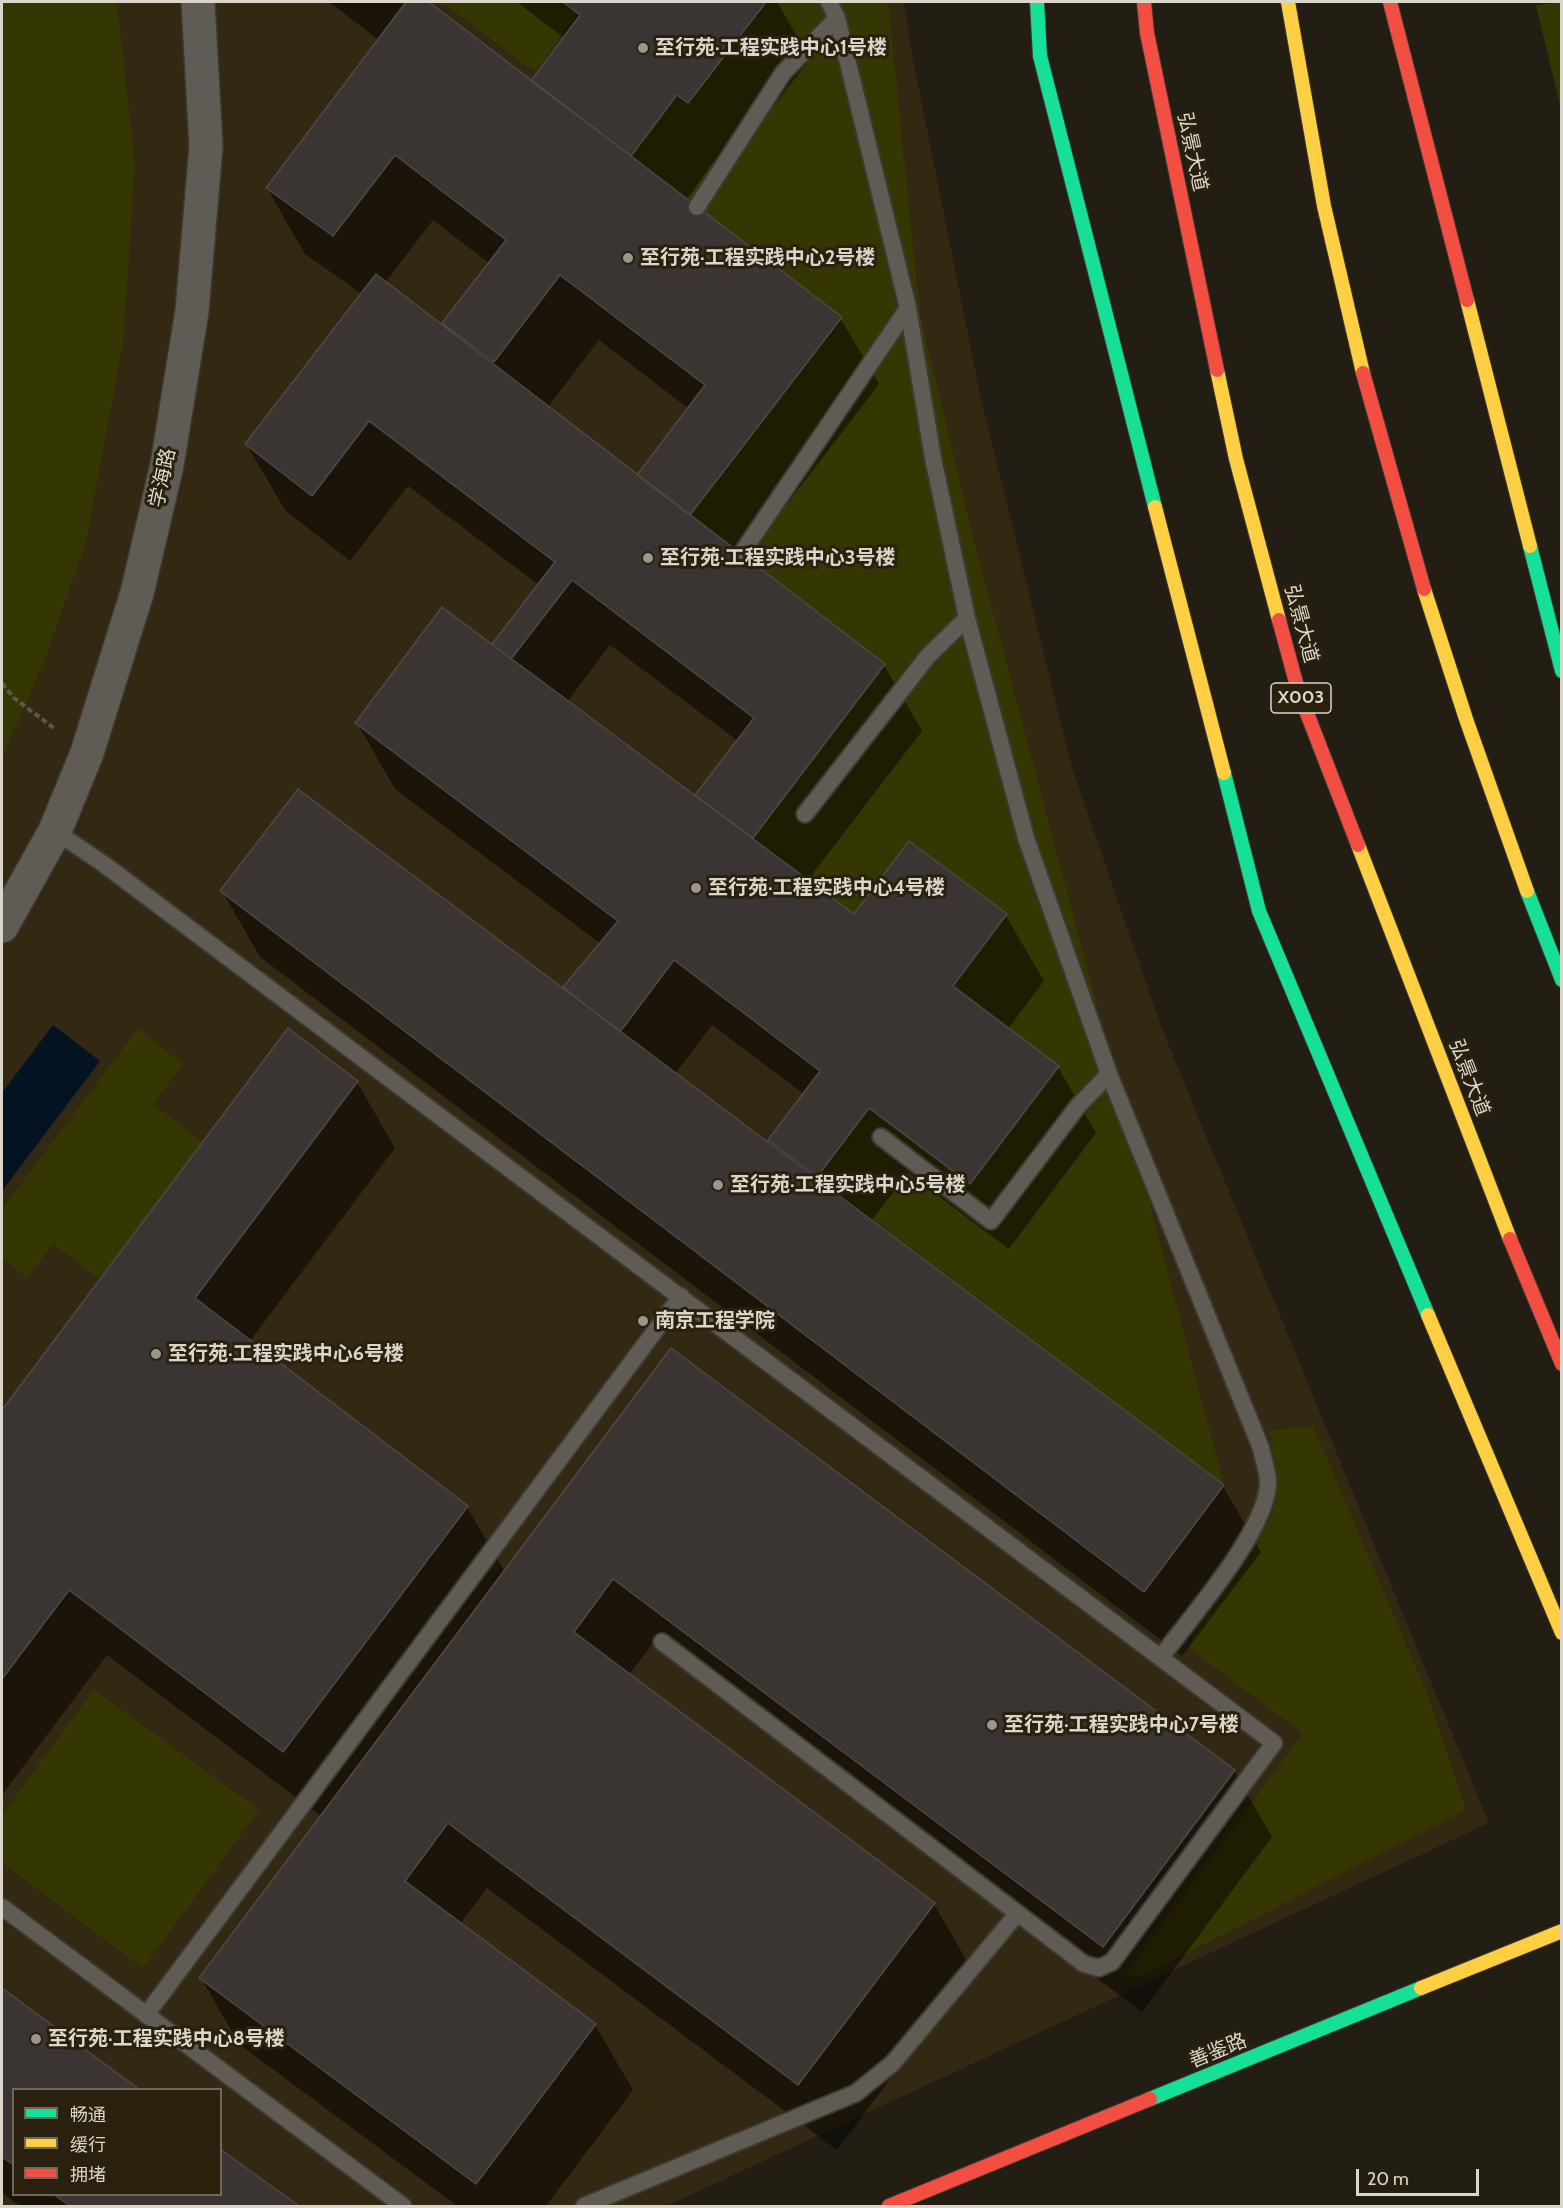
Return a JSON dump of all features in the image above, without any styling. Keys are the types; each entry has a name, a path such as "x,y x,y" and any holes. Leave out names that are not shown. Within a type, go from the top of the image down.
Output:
{"street":[{"name":"学海路","path":"2,926 55,831 87,753 137,592 167,465 192,311 206,146 198,2"},
{"path":"1037,2 1040,56 1259,911 1562,1634"},
{"name":"弘景大道","path":"1144,2 1147,33 1236,459 1298,690 1527,1282 1562,1364"},
{"path":"1288,2 1338,271 1407,541 1515,863 1562,980"},
{"path":"1390,2 1562,671"},
{"name":"善鉴路","path":"889,2206 1562,1931"}],"lane":[{"path":"829,2 837,18 908,308 933,458 967,618 1026,838 1109,1074 1261,1448 1268,1480 1264,1505 1244,1545 1161,1658"},
{"path":"697,207 783,73 837,18"},
{"path":"741,554 908,308"},
{"path":"805,814 928,656 967,618"},
{"path":"55,831 112,870 1274,1743 1112,1962 1099,1968 1084,1964 662,1642"},
{"path":"881,1137 991,1221 1077,1106 1109,1074"},
{"path":"146,2015 681,1296"},
{"path":"2,1907 404,2206"},
{"path":"584,2206 856,2093 893,2063 1017,1914"}],"path":[{"path":"2,683 14,698 87,753"}],"shaded area":[{"name":"南京工程学院","path":"2,2 904,2 911,49 981,399 1072,768 1162,1029 1489,1823 667,2206 2,2206"},
{"path":"2,2 117,2 135,164 123,343 86,542 45,659 2,758"},
{"path":"442,2 563,2 578,13 535,72"},
{"path":"766,2 888,2 920,315 973,537 1224,1485 817,1177 1007,914 909,841 854,914 753,838 884,664 690,515 841,317 631,156 677,95 688,103"},
{"path":"1562,2 1561,109 1536,5"},
{"path":"138,1029 183,1064 153,1104 204,1143 100,1279 53,1244 27,1278 2,1258 2,1209"},
{"path":"1313,1426 1428,1696 1466,1810 1140,1977 1124,1976 1303,1733 1190,1649 1193,1632 1272,1515 1279,1482 1269,1431"},
{"path":"94,1690 259,1810 143,1968 2,1863 2,1815"}],"water":[{"path":"53,1025 100,1061 2,1191 2,1093"}],"building":[{"name":"至行苑·工程实践中心2号楼","path":"406,2 429,2 842,317 690,515 637,475 705,385 560,275 494,362 442,323 506,240 395,155 333,236 266,188"},
{"name":"至行苑·工程实践中心1号楼","path":"563,2 766,2 688,103 677,95 631,156 531,81 580,15"},
{"name":"至行苑·工程实践中心3号楼","path":"376,274 885,664 753,838 695,795 754,718 572,580 511,659 492,644 555,562 369,421 312,496 245,444"},
{"name":"至行苑·工程实践中心4号楼","path":"442,607 854,914 909,841 1007,914 953,986 1059,1066 970,1184 869,1108 817,1177 768,1140 820,1071 674,960 620,1032 563,987 618,921 355,723"},
{"name":"至行苑·工程实践中心5号楼","path":"298,789 1224,1485 1144,1592 220,891"},
{"name":"至行苑·工程实践中心6号楼","path":"288,1028 358,1081 195,1298 468,1506 283,1752 69,1590 2,1679 2,1410"},
{"name":"至行苑·工程实践中心7号楼","path":"671,1348 1235,1770 1103,1947 613,1579 574,1632 935,1903 798,2085 448,1823 405,1881 596,2024 476,2184 199,1978"},
{"name":"至行苑·工程实践中心8号楼","path":"2,1988 137,2088 12,2088 12,2164 2,2157"},
{"path":"222,2150 299,2206 70,2206 56,2196 222,2196"}],"traffic: fast":[{"path":"1037,2 1040,56 1155,507"},
{"path":"1530,546 1562,671"},
{"path":"1224,773 1259,911 1428,1315"},
{"path":"1527,891 1562,980"},
{"path":"1150,2099 1421,1988"}],"traffic: slow":[{"path":"1288,2 1324,206 1363,373"},
{"path":"1467,300 1530,546"},
{"path":"1217,370 1236,459 1279,620"},
{"path":"1155,507 1224,773"},
{"path":"1424,589 1466,719 1527,891"},
{"path":"1358,845 1510,1239"},
{"path":"1428,1315 1562,1633"},
{"path":"1421,1988 1562,1931"}],"traffic: jam":[{"path":"1144,2 1147,33 1217,370"},
{"path":"1390,2 1467,300"},
{"path":"1363,373 1424,589"},
{"path":"1279,620 1298,690 1358,845"},
{"path":"1510,1239 1562,1364"},
{"path":"889,2206 1150,2099"}],"place":[{"name":"至行苑·工程实践中心1号楼","path":"643,48"},
{"name":"至行苑·工程实践中心2号楼","path":"628,258"},
{"name":"至行苑·工程实践中心3号楼","path":"648,558"},
{"name":"至行苑·工程实践中心4号楼","path":"696,888"},
{"name":"至行苑·工程实践中心5号楼","path":"718,1185"},
{"name":"南京工程学院","path":"643,1321"},
{"name":"至行苑·工程实践中心6号楼","path":"156,1354"},
{"name":"至行苑·工程实践中心7号楼","path":"992,1725"},
{"name":"至行苑·工程实践中心8号楼","path":"36,2039"}]}
